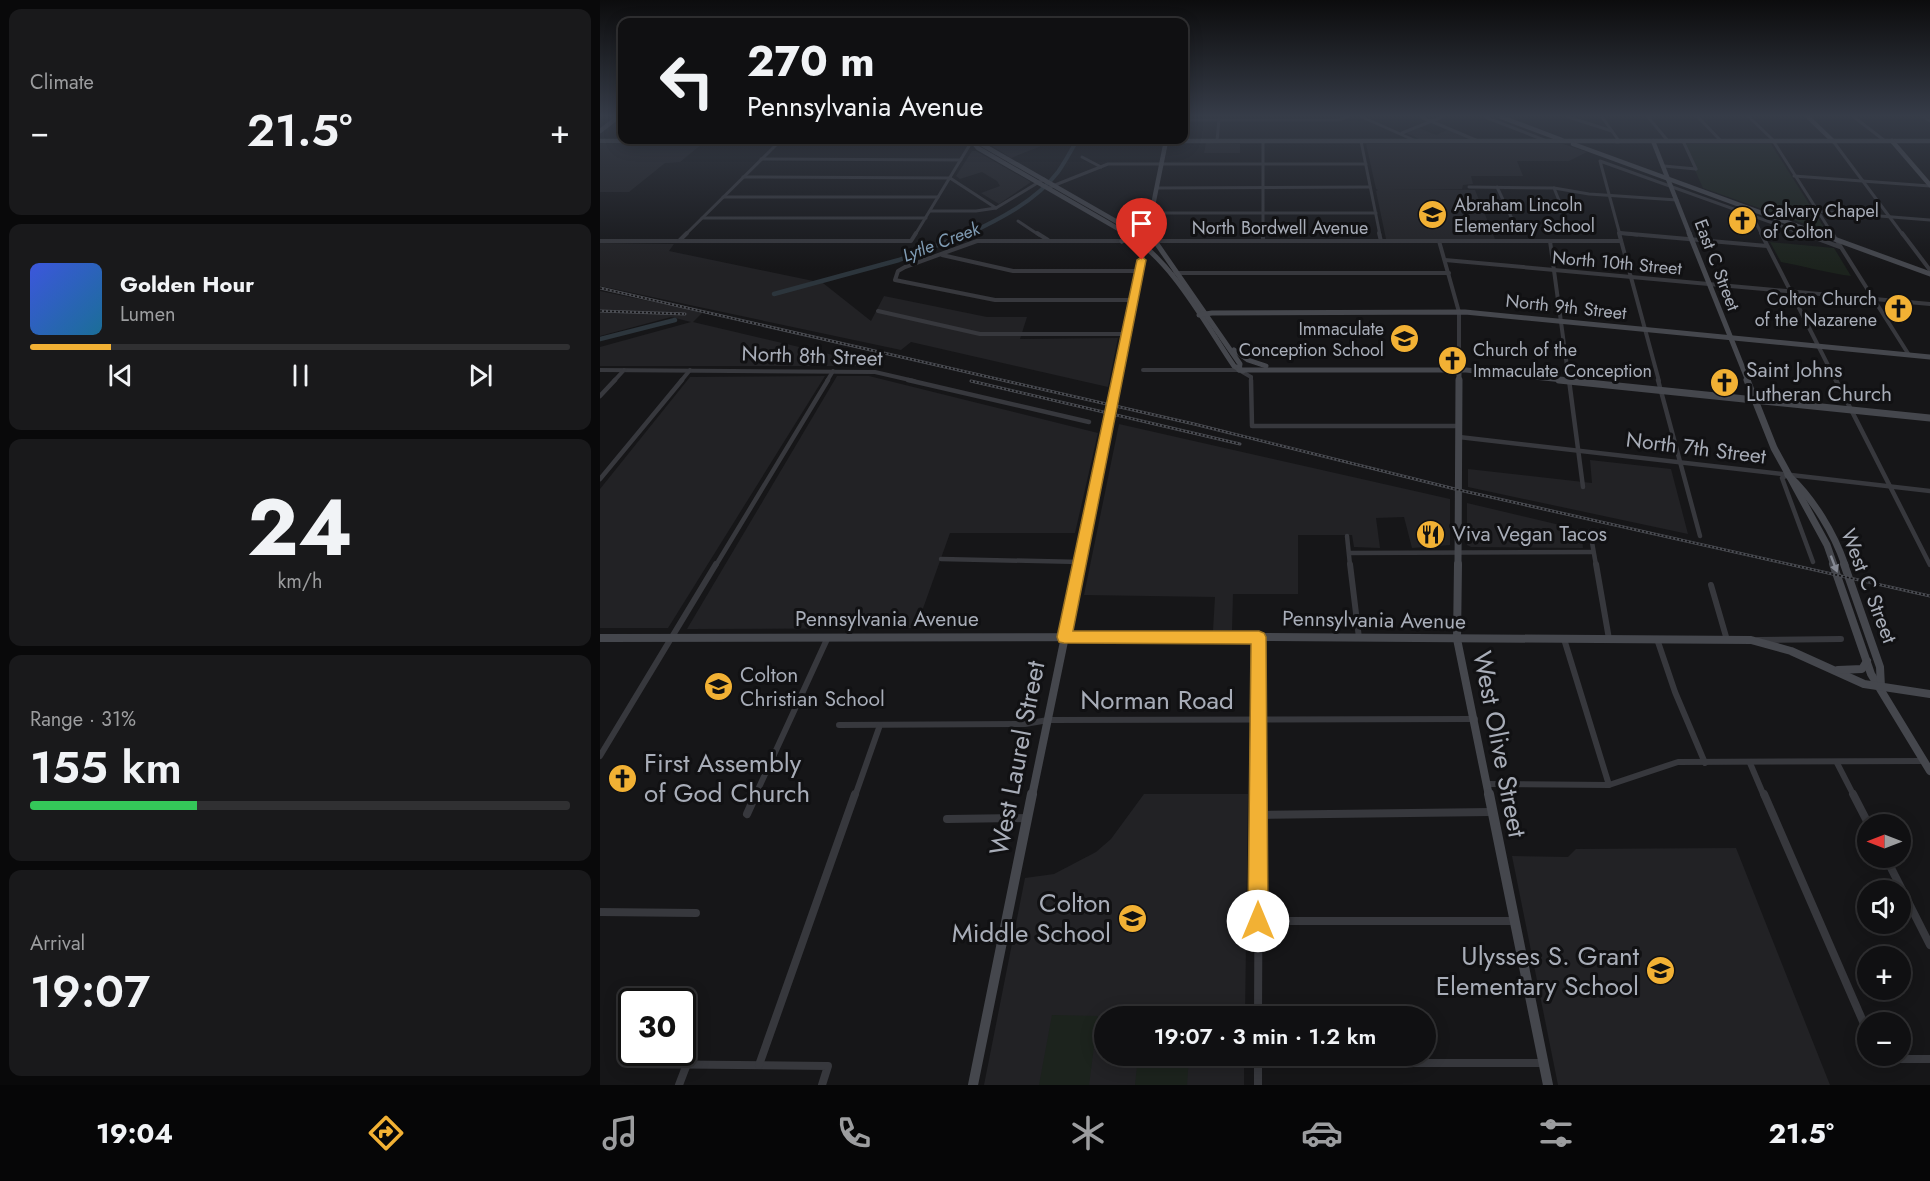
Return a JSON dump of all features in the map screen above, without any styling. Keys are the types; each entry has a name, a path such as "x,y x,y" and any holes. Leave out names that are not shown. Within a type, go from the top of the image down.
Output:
{"street":[{"path":"679,241 752,168"},
{"path":"600,241 911,241 956,168"},
{"path":"1014,168 1107,214 1145,241 1171,274 1234,366 1251,377"},
{"path":"1020,168 1042,182"},
{"path":"1051,186 1099,168"},
{"name":"West Laurel Street","path":"973,1085 1161,168"},
{"path":"1263,168 1263,241"},
{"path":"1367,168 1381,242"},
{"path":"1603,168 1700,536"},
{"path":"1622,168 1840,247"},
{"path":"1639,168 1930,272"},
{"name":"East C Street","path":"1665,168 1755,400"},
{"path":"1681,168 1695,168"},
{"path":"1789,168 1909,355"},
{"path":"1852,168 1930,272"},
{"path":"1915,168 1930,185"},
{"path":"1794,176 1930,185"},
{"path":"743,177 950,178 996,208"},
{"path":"930,211 977,211 996,208 1042,182"},
{"path":"1051,186 1101,217 1133,232"},
{"path":"1157,188 1370,187"},
{"path":"1469,187 1554,188 1677,200"},
{"path":"1497,187 1514,222 1527,226"},
{"path":"1554,188 1560,203"},
{"path":"723,197 938,197"},
{"path":"1817,211 1930,220"},
{"path":"1151,213 1376,213"},
{"path":"1101,217 1107,214"},
{"path":"1752,215 1930,565"},
{"path":"702,218 926,218"},
{"path":"1018,221 1050,240"},
{"path":"1122,241 1129,238 1133,232 1149,227"},
{"path":"1619,233 1767,246"},
{"path":"1133,300 995,300 895,280 898,270 904,267 977,241 1153,241 1227,342 1240,364 1239,370"},
{"name":"North Bordwell Avenue","path":"1153,241 1439,241"},
{"path":"1460,370 1459,312 1439,241 1621,241"},
{"path":"1550,241 1583,487"},
{"path":"1142,257 1155,254"},
{"path":"941,255 1013,271 1140,271"},
{"name":"North 10th Street","path":"1445,260 1930,304"},
{"path":"1171,274 1449,273"},
{"path":"878,312 980,334 1126,334"},
{"name":"North 9th Street","path":"1199,315 1206,313 1459,312 1930,357"},
{"path":"1227,342 1248,360 1282,370"},
{"name":"North 8th Street","path":"600,370 875,372 1089,422"},
{"path":"600,396 624,370"},
{"path":"600,479 690,370"},
{"path":"1143,370 1460,370 1930,418"},
{"name":"West Olive Street","path":"1460,370 1457,639 1548,1085"},
{"path":"600,756 833,371"},
{"path":"1251,377 1263,371"},
{"path":"1251,377 1252,426 1459,426"},
{"name":"West C Street","path":"1755,400 1788,475 1827,545 1871,674 1930,771"},
{"name":"North 7th Street","path":"1459,437 1930,491"},
{"path":"1788,475 1782,478 1813,562"},
{"name":"West C Street","path":"1788,475 1802,488 1844,560 1880,667 1881,687"},
{"path":"1590,531 1609,639"},
{"path":"1347,536 1359,638"},
{"path":"1350,553 1593,552"},
{"path":"941,559 1081,562"},
{"path":"1712,585 1727,640"},
{"path":"747,814 828,637"},
{"path":"1258,1006 1259,637"},
{"name":"Pennsylvania Avenue","path":"600,638 1841,639"},
{"path":"1564,639 1609,785"},
{"path":"1657,639 1675,692 1705,763"},
{"name":"Pennsylvania Avenue","path":"1751,640 1782,648 1852,680 1930,694"},
{"path":"1830,670 1862,669 1867,660"},
{"name":"Norman Road","path":"839,725 1025,724 1048,720 1475,719"},
{"path":"759,1065 880,725"},
{"path":"1486,784 1609,785 1678,762 1924,761"},
{"path":"1750,763 1859,1012"},
{"path":"1837,763 1863,814"},
{"path":"1258,815 1491,812"},
{"path":"947,819 1029,818"},
{"path":"1891,868 1930,945"},
{"path":"600,912 696,913"},
{"path":"1258,921 1515,921"},
{"path":"1911,1058 1930,1059"},
{"path":"1436,1061 1544,1063"},
{"path":"696,1064 828,1066 822,1085"},
{"path":"679,1085 686,1066"},
{"path":"1258,1066 1258,1085"}],"shaded area":[{"path":"600,168 659,168 629,192 600,192"},
{"path":"961,168 1006,168 1031,182 999,204 981,193 1000,186 997,181 982,172 960,179 956,176"},
{"name":"Abraham Lincoln Elementary School","path":"1371,168 1520,168 1523,176 1471,176 1473,184 1463,185 1462,189 1392,189 1475,190 1495,239 1386,239"},
{"path":"1694,168 1786,168 1827,232 1703,188"},
{"path":"1770,242 1834,248 1851,276 1781,262"},
{"path":"600,243 674,244 669,251 823,283 871,321 884,296 987,317 1027,317 1020,339 1118,338 1108,387 911,342 901,350 600,286"},
{"path":"600,291 703,312 693,322 867,363 864,366 600,366 600,347 691,322 671,317 600,336"},
{"path":"825,376 668,628 600,628 600,489 690,377"},
{"path":"837,376 869,376 1098,433 1075,533 950,533 916,628 687,629"},
{"path":"1119,424 1450,499 1450,545 1412,548 1404,517 1376,518 1380,548 1354,547 1352,535 1298,535 1298,594 1233,594 1232,630 1213,631 1215,597 1084,595"},
{"path":"1590,460 1671,469 1688,534 1468,487 1468,469 1592,483"},
{"path":"1467,503 1581,530 1583,548 1471,547 1467,545"},
{"name":"Colton Middle School","path":"1144,794 1248,794 1245,1006 1094,1006 1094,1066 1244,1066 1244,1085 984,1085 1025,878 1054,874 1096,852 1111,839"},
{"name":"Ulysses S. Grant Elementary School","path":"1736,848 1830,1085 1558,1085 1512,856 1568,857 1576,849"},
{"path":"1052,1015 1094,1016 1094,1047 1089,1085 1039,1085"},
{"path":"1137,1066 1188,1066 1187,1085 1135,1085"}],"waterway":[{"name":"Lytle Creek","path":"966,235 1028,201 1061,168"},
{"name":"Lytle Creek","path":"774,294 899,260 969,233"},
{"name":"Lytle Creek","path":"600,339 675,320"}],"railway":[{"path":"600,288 1194,424 1459,490 1930,596"},
{"path":"600,311 685,314"},
{"path":"971,381 1240,444"}],"place":[{"name":"Abraham Lincoln Elementary School","path":"1433,215"},
{"name":"Calvary Chapel of Colton","path":"1742,221"},
{"name":"Colton Church of the Nazarene","path":"1898,309"},
{"name":"Immaculate Conception School","path":"1405,339"},
{"name":"Church of the Immaculate Conception","path":"1452,360"},
{"name":"Saint Johns Lutheran Church","path":"1725,382"},
{"name":"Viva Vegan Tacos","path":"1431,534"},
{"name":"Colton Christian School","path":"719,687"},
{"name":"First Assembly of God Church","path":"623,778"},
{"name":"Colton Middle School","path":"1132,918"},
{"name":"Ulysses S. Grant Elementary School","path":"1660,971"}],"route":[{"path":"1142,260 1064,637 1259,637 1258,921"}]}
